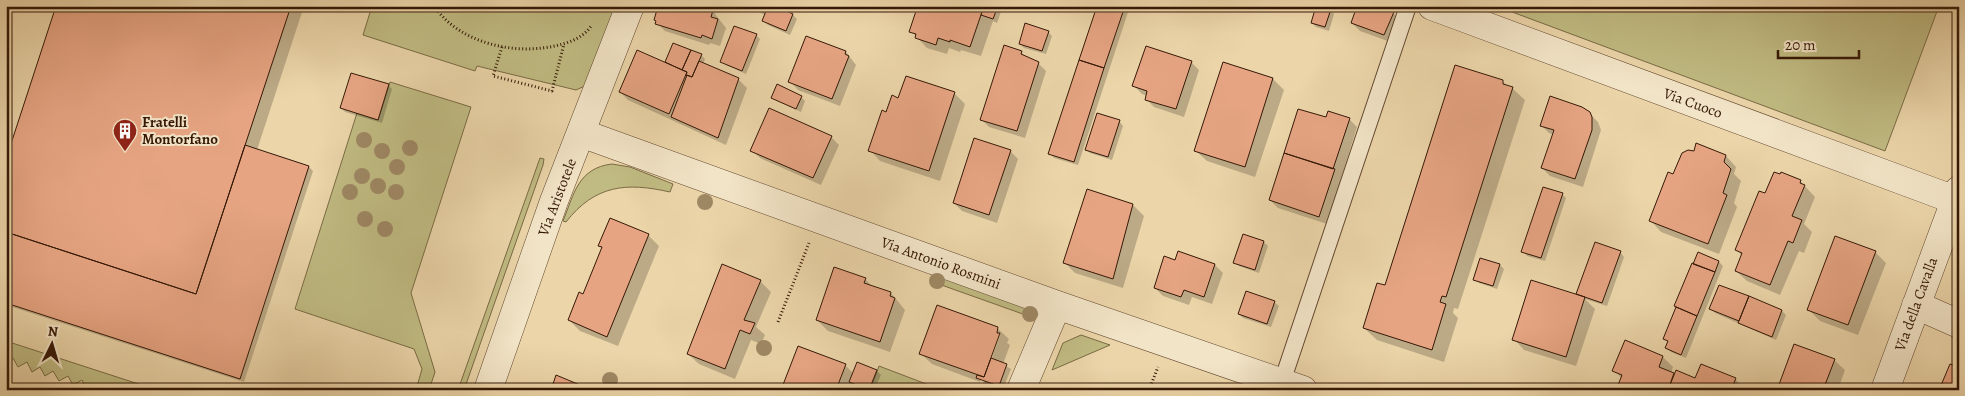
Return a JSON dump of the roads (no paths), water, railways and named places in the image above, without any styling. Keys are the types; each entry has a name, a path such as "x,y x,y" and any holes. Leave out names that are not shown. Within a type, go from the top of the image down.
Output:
{"street":[{"name":"Via Aristotele","path":"488,390 554,201 630,6"},
{"name":"Via Cuoco","path":"1432,6 1957,195"},
{"name":"Via Antonio Rosmini","path":"581,133 1057,305 1292,386"},
{"name":"Via della Cavalla","path":"1885,390 1957,195"},
{"path":"1021,390 1057,305"},
{"path":"1916,306 1959,324"}],"lane":[{"path":"1292,386 1408,6"}],"place":[{"name":"Fratelli Montorfano","path":"125,152"}]}
